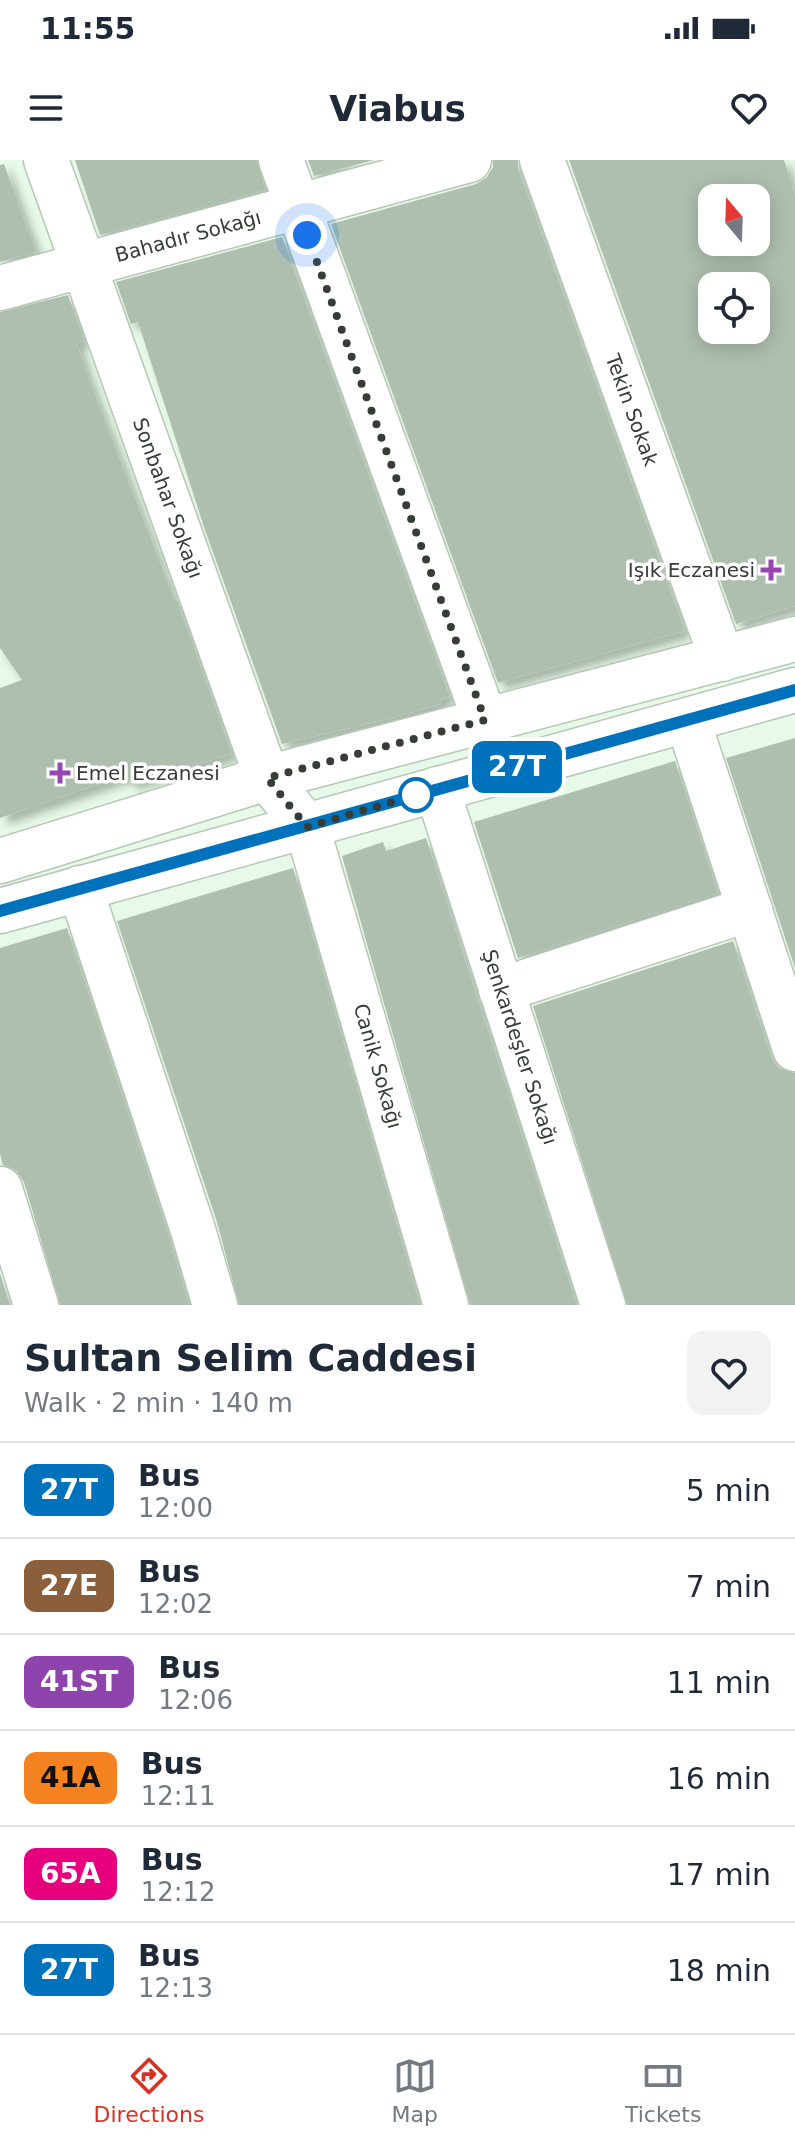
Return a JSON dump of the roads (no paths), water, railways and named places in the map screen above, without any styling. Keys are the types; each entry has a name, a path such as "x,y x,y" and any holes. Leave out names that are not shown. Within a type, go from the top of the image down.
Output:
{"street":[{"name":"Sonbahar Sokağı","path":"46,160 267,778 307,827"},
{"path":"281,160 485,720"},
{"name":"Bahadır Sokağı","path":"0,288 469,160"},
{"name":"Tekin Sokak","path":"542,160 738,706"},
{"path":"0,861 267,778 795,639"},
{"path":"674,672 795,1049"},
{"path":"0,911 795,690"},
{"name":"Şenkardeşler Sokağı","path":"437,789 603,1305"},
{"name":"Canik Sokağı","path":"307,827 446,1305"},
{"path":"80,888 215,1305"},
{"path":"501,990 750,909"},
{"path":"1,1198 36,1305"}],"place":[{"name":"Işık Eczanesi","path":"771,570"},
{"name":"Emel Eczanesi","path":"60,773"}]}
